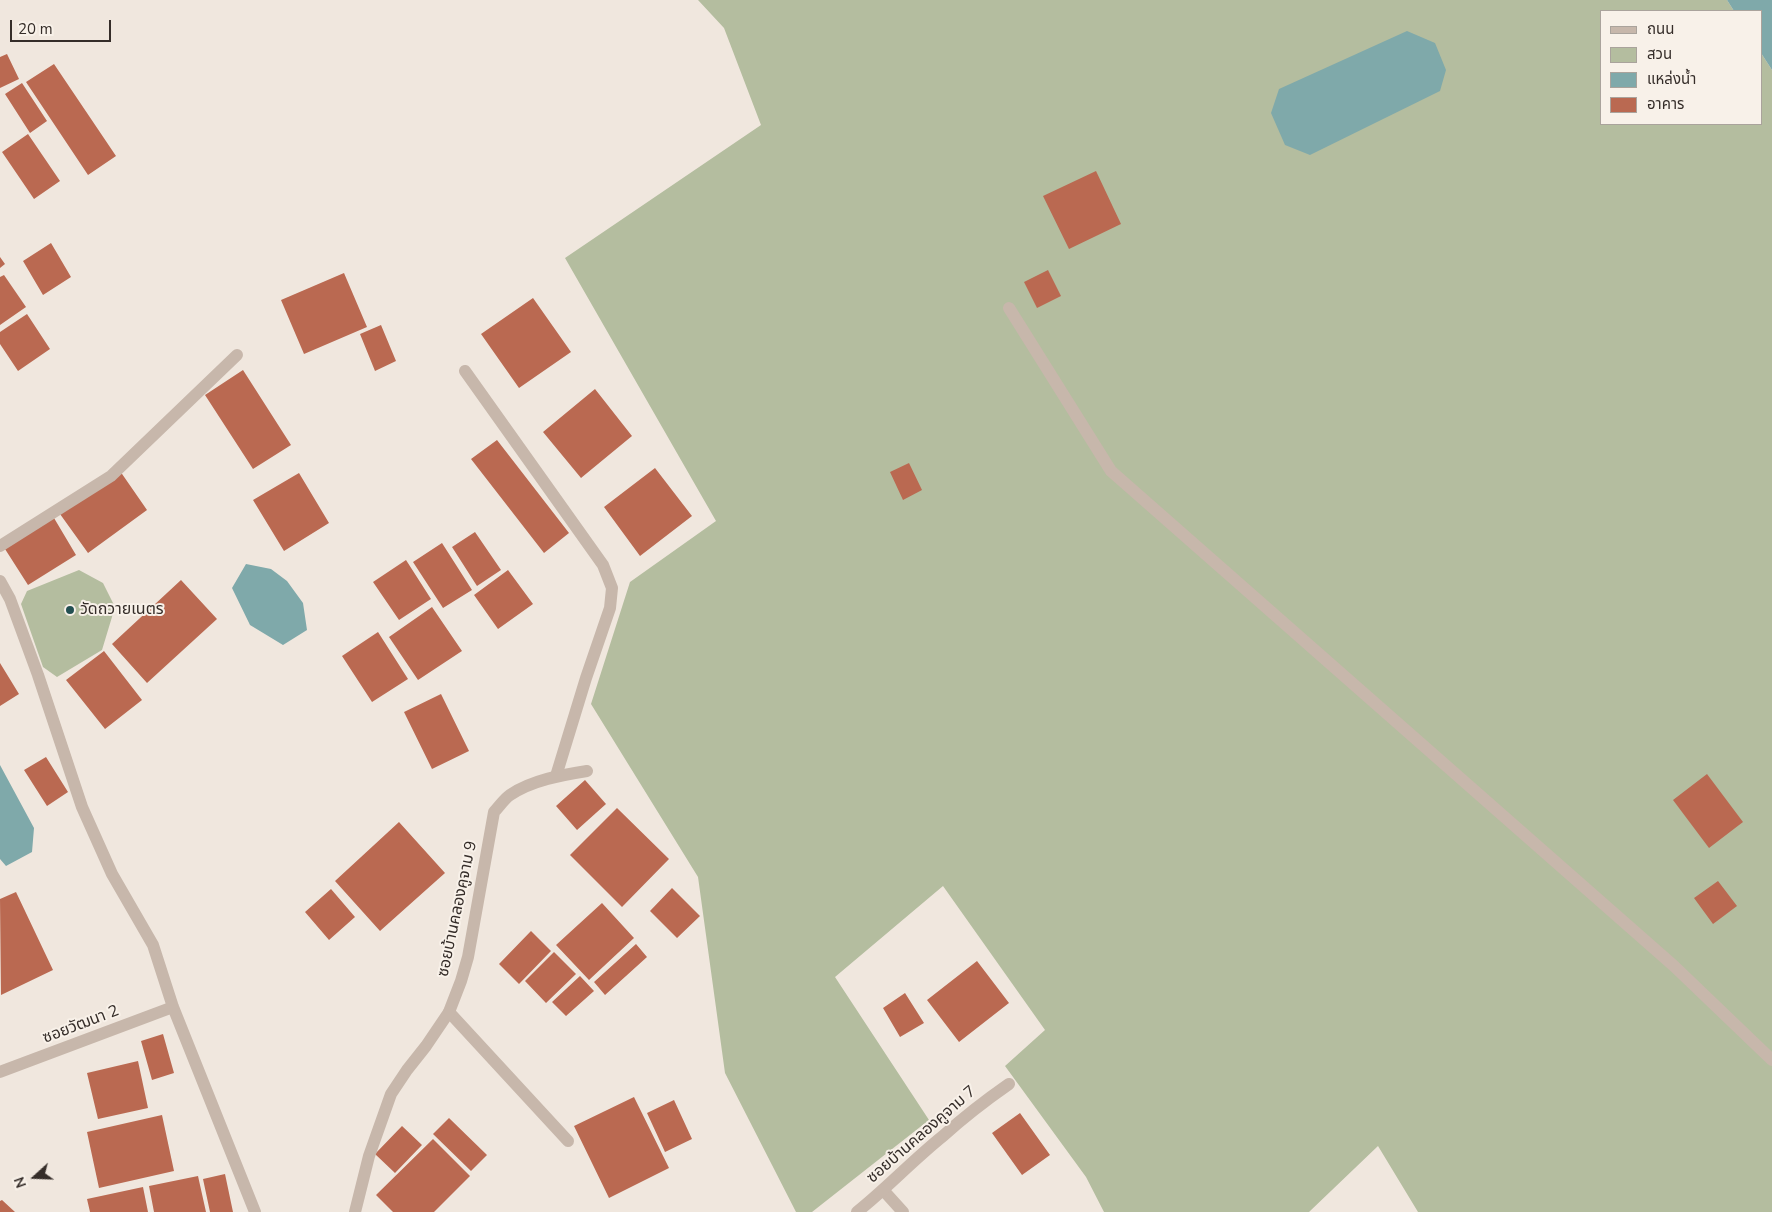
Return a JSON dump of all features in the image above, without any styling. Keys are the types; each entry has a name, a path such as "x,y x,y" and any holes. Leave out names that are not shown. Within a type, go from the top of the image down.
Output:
{"street":[{"path":"1009,308 1112,472 1674,966 1772,1060"},
{"path":"0,546 111,476 236,355"},
{"path":"465,372 603,565 612,588 610,608 556,776"},
{"path":"0,581 10,599 82,807 112,874 153,945 173,1007 255,1212"},
{"name":"ซอยบ้านคลองคูจาม 9","path":"355,1212 369,1156 391,1094 449,1012 461,981 468,957 494,812 509,796 556,776 587,770"},
{"name":"ซอยวัฒนา 2","path":"0,1072 173,1007"},
{"path":"449,1012 568,1141"},
{"name":"ซอยบ้านคลองคูจาม 7","path":"857,1212 884,1191 942,1136 982,1103 1009,1084"},
{"path":"884,1191 903,1212"}],"green space":[{"path":"698,0 1727,0 1733,10 1600,10 1600,125 1762,125 1762,55 1772,70 1772,1212 1418,1212 1378,1146 1309,1212 1104,1212 1086,1177 1005,1066 1045,1030 943,886 835,977 929,1120 812,1212 796,1212 725,1073 698,877 591,704 630,582 716,521 565,258 761,125 724,28"},
{"path":"79,570 103,583 115,607 102,650 57,677 43,667 21,604 27,591"}],"water":[{"path":"1727,0 1772,0 1772,70 1762,55 1762,10 1733,10"},
{"path":"1407,31 1435,43 1446,70 1440,91 1310,155 1285,145 1271,113 1279,89"},
{"path":"246,564 271,569 287,581 303,603 307,630 283,645 250,625 232,588"},
{"path":"0,765 34,828 32,852 6,866 0,859"}],"building":[{"path":"7,54 19,79 0,88 0,57"},
{"path":"54,64 116,156 88,175 26,82"},
{"path":"22,83 47,121 30,133 5,94"},
{"path":"28,134 60,181 34,199 2,152"},
{"path":"1096,171 1121,224 1069,249 1043,196"},
{"path":"51,243 71,277 43,295 23,261"},
{"path":"0,257 5,264 0,268"},
{"path":"1048,270 1061,296 1037,308 1024,282"},
{"path":"344,273 367,327 304,354 281,300"},
{"path":"4,275 26,307 0,325 0,277"},
{"path":"533,298 571,352 519,388 481,334"},
{"path":"27,314 50,349 18,371 0,344 0,332"},
{"path":"381,325 396,361 375,371 360,334"},
{"path":"243,370 291,445 253,469 205,395"},
{"path":"595,389 632,436 581,478 543,432"},
{"path":"497,440 569,533 544,553 471,459"},
{"path":"909,463 922,490 903,500 890,472"},
{"path":"655,468 692,516 640,556 604,507"},
{"path":"120,471 147,510 88,553 60,514"},
{"path":"299,473 329,523 284,551 253,500"},
{"path":"54,518 76,555 28,585 5,549"},
{"path":"475,532 501,570 477,586 452,547"},
{"path":"442,543 472,590 443,608 413,562"},
{"path":"406,560 431,599 399,620 373,582"},
{"path":"508,570 533,604 498,629 474,595"},
{"path":"181,580 217,619 147,683 112,644"},
{"path":"432,607 462,651 418,680 389,637"},
{"path":"378,632 408,679 372,702 342,656"},
{"path":"104,651 142,700 105,729 66,680"},
{"path":"0,663 19,694 0,706"},
{"path":"441,694 469,751 432,769 404,712"},
{"path":"46,757 68,792 47,806 24,770"},
{"path":"1707,774 1743,822 1709,848 1673,800"},
{"path":"585,780 606,804 577,830 556,806"},
{"path":"617,808 669,859 622,907 570,855"},
{"path":"399,822 445,873 380,931 335,881"},
{"path":"1718,881 1737,906 1713,924 1694,898"},
{"path":"672,888 700,916 677,938 650,911"},
{"path":"331,889 355,917 329,940 305,912"},
{"path":"16,892 53,970 1,995 0,899"},
{"path":"602,903 634,938 589,980 556,945"},
{"path":"531,931 551,951 519,984 499,964"},
{"path":"636,944 647,957 605,995 594,982"},
{"path":"554,952 576,974 546,1003 525,981"},
{"path":"977,961 1009,1003 959,1042 927,1000"},
{"path":"580,976 594,991 566,1016 552,1002"},
{"path":"905,993 924,1023 900,1037 883,1008"},
{"path":"163,1034 174,1073 152,1080 141,1041"},
{"path":"138,1061 148,1108 98,1119 87,1073"},
{"path":"634,1097 669,1168 609,1198 574,1126"},
{"path":"674,1100 692,1139 665,1152 647,1113"},
{"path":"1020,1113 1050,1155 1022,1175 992,1133"},
{"path":"162,1115 174,1171 99,1188 87,1132"},
{"path":"449,1118 487,1155 471,1171 433,1134"},
{"path":"402,1126 422,1145 395,1173 375,1154"},
{"path":"433,1139 470,1176 434,1212 393,1212 376,1195"},
{"path":"225,1174 233,1212 210,1212 203,1179"},
{"path":"198,1176 206,1212 154,1212 149,1186"},
{"path":"143,1187 148,1212 90,1212 87,1199"},
{"path":"2,1200 15,1212 0,1212 0,1201"}],"place":[{"name":"วัดถวายเนตร","path":"70,610"}]}
